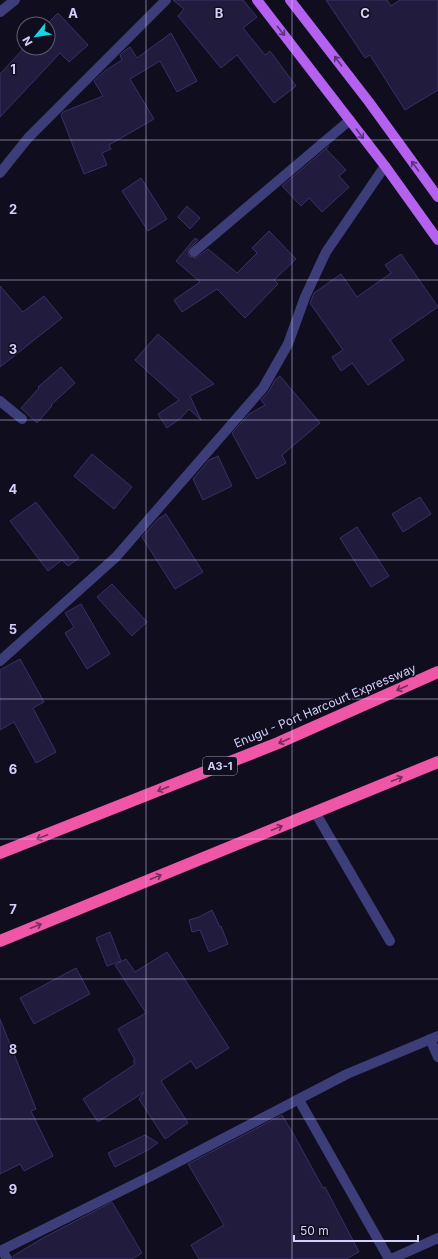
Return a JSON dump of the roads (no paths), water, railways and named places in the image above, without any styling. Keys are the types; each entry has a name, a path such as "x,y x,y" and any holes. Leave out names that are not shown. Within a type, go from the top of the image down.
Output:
{"highway":[{"name":"Enugu - Port Harcourt Expressway","path":"0,853 278,743 438,672"},
{"path":"0,941 438,762"}],"main road":[{"path":"257,0 385,166 438,240"},
{"path":"290,0 369,102 438,197"}],"street":[{"path":"0,12 15,0"},
{"path":"0,172 28,138 166,0"},
{"path":"194,252 350,120"},
{"path":"0,661 116,557 262,388 288,344 305,298 326,252 385,166"},
{"path":"0,401 22,419"},
{"path":"315,812 390,941"},
{"path":"3,1253 347,1074 434,1037 438,1057"},
{"path":"299,1100 390,1259 438,1238"}]}
